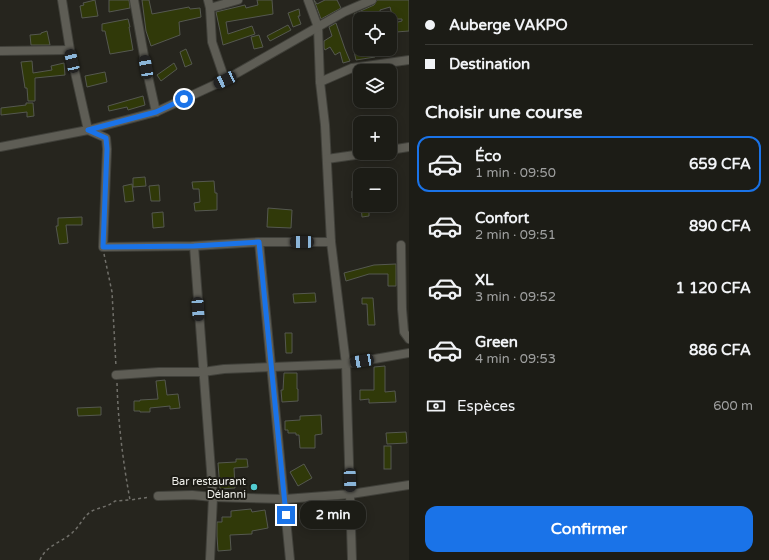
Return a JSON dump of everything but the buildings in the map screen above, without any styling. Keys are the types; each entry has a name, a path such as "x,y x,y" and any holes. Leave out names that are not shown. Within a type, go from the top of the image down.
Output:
{"street":[{"path":"62,0 70,50 88,130"},
{"path":"134,0 156,112"},
{"path":"225,80 212,42 209,4 238,0"},
{"path":"308,0 318,27 320,82 327,159 328,212 346,364 352,560"},
{"path":"0,147 88,130 156,112 225,80 344,12 372,0"},
{"path":"0,51 70,50"},
{"path":"320,82 352,68 409,60"},
{"path":"88,130 106,138 107,149 103,247 194,246 259,242 331,242"},
{"path":"397,149 409,147"},
{"path":"327,159 353,155"},
{"path":"259,242 290,560"},
{"path":"401,245 402,309 404,332 409,340"},
{"path":"194,246 213,498 210,560"},
{"path":"116,375 346,364 409,353"},
{"path":"158,496 192,494 213,498 285,500 351,494 409,485"}],"path":[{"path":"103,247 112,292 118,414 125,474 130,500"},
{"path":"40,560 53,544 73,532 91,511 110,505 115,501 158,496"}],"place":[{"name":"Bar restaurant Délanni","path":"254,487"}],"route":[{"path":"184,99 156,112 88,130 106,138 107,149 103,247 194,246 259,242 286,515"}]}
